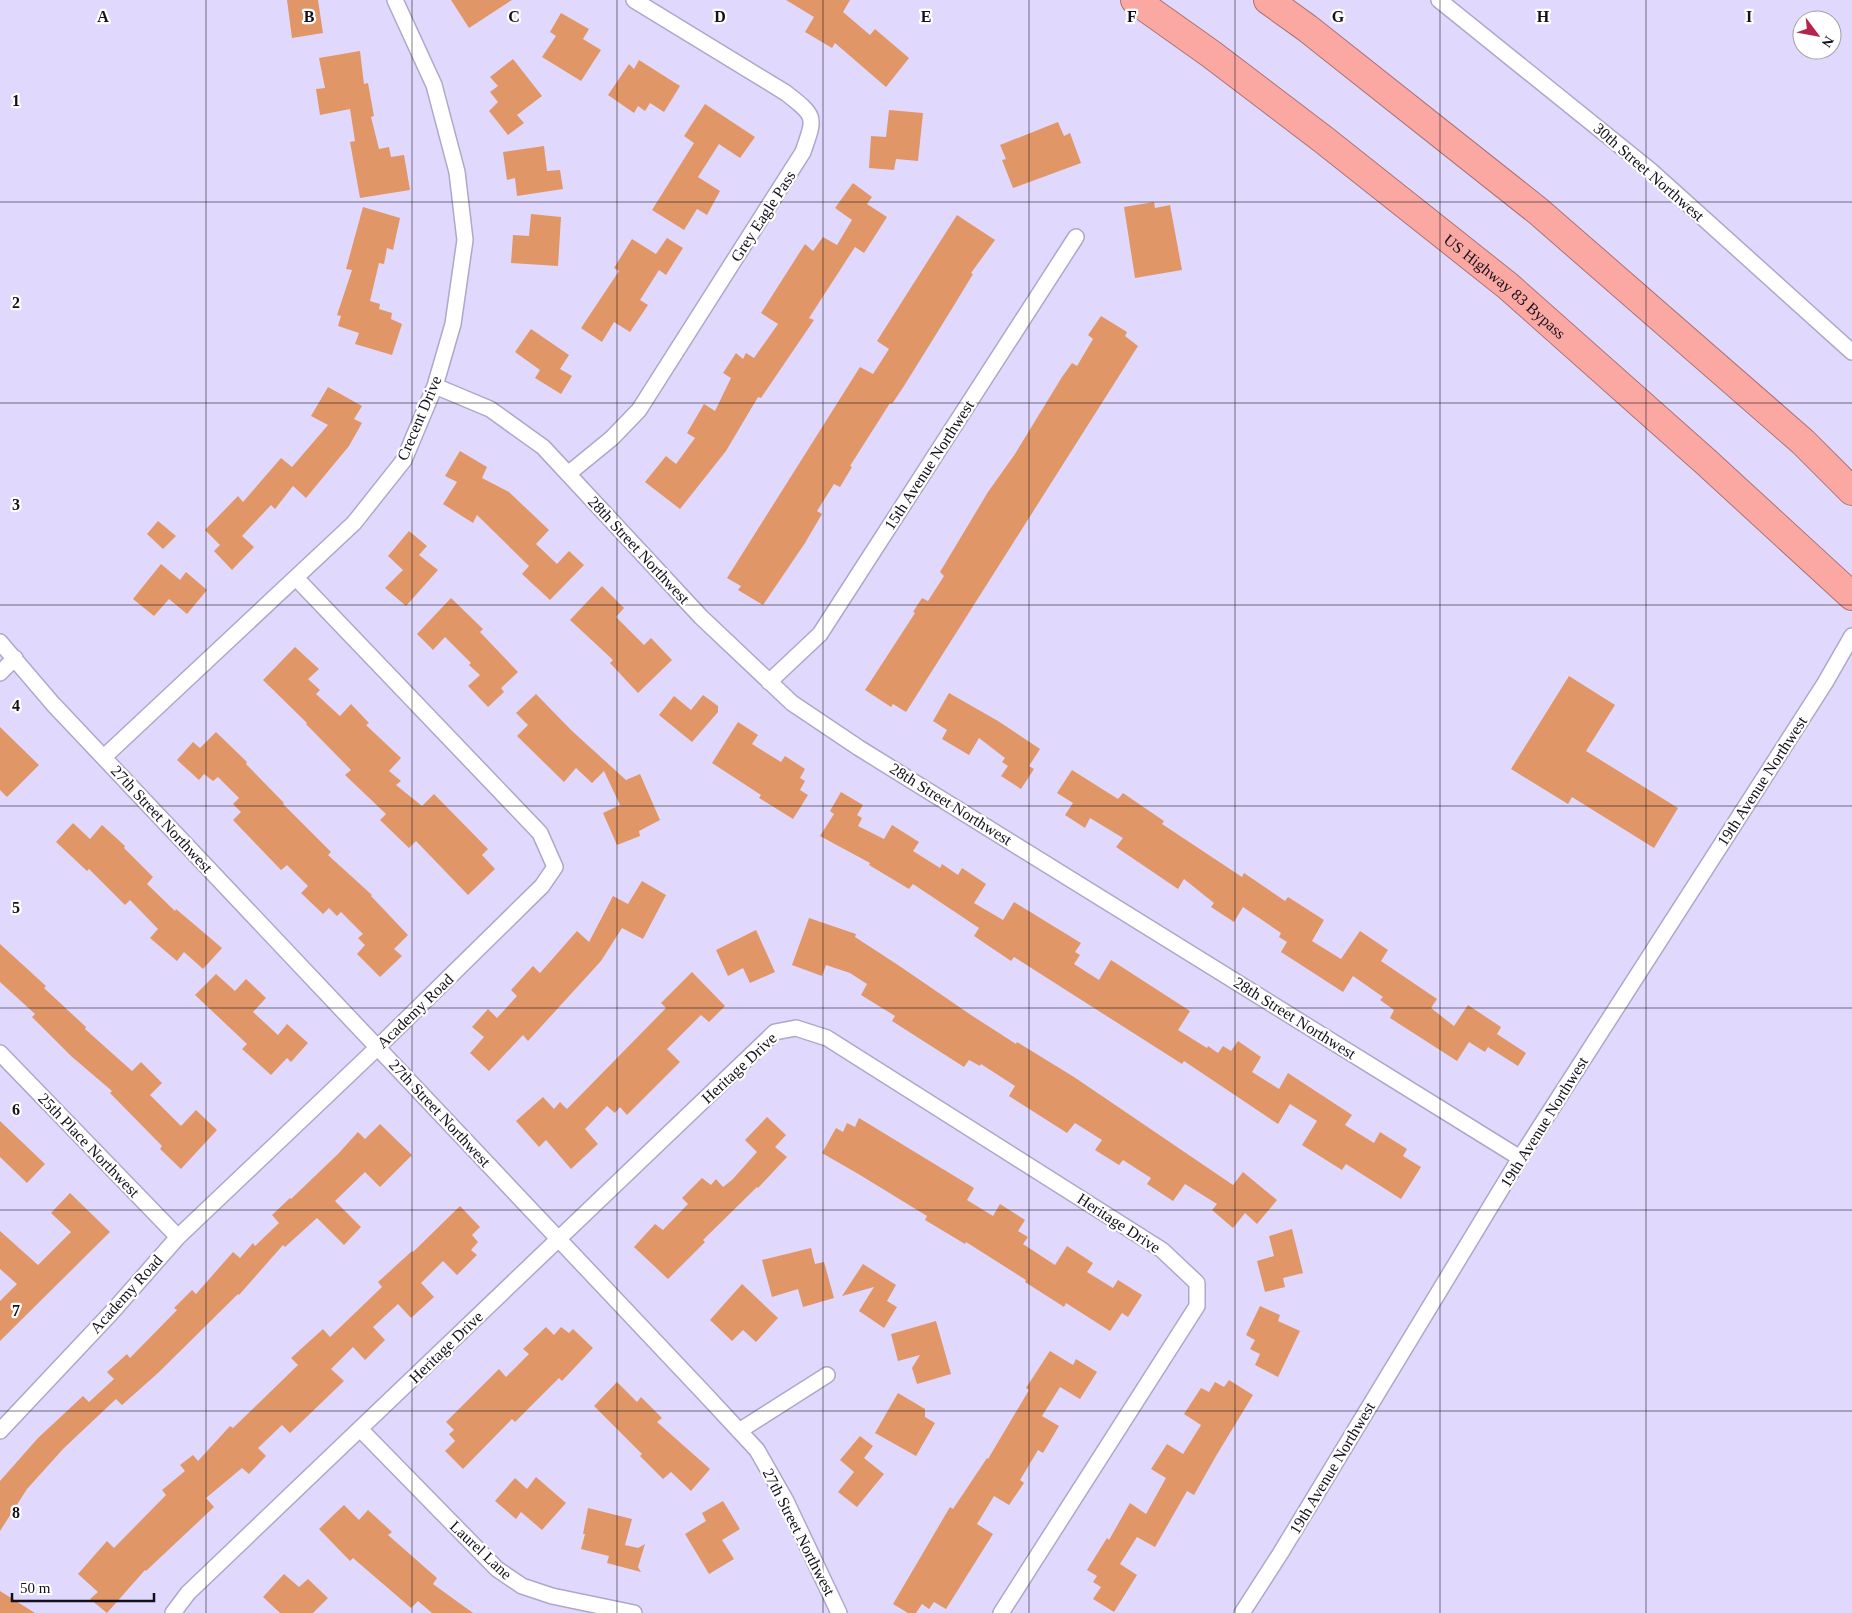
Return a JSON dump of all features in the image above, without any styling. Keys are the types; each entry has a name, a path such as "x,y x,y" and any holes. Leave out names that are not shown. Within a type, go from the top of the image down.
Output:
{"highway":[{"name":"US Highway 83 Bypass","path":"1136,0 1324,140 1508,286 1852,596"},
{"path":"1268,0 1307,28 1538,211 1803,442 1852,491"}],"street":[{"name":"Crecent Drive","path":"104,757 354,523 404,460 435,386 453,324 465,240 457,172 434,85 395,0"},
{"name":"Grey Eagle Pass","path":"568,474 612,438 639,410 803,152 812,124 807,109 786,93 634,0"},
{"name":"30th Street Northwest","path":"1439,0 1650,170 1852,352"},
{"name":"15th Avenue Northwest","path":"769,682 820,634 1076,237"},
{"name":"28th Street Northwest","path":"435,386 490,409 543,447 701,617 792,703 859,748 1520,1158"},
{"name":"Academy Road","path":"0,1431 112,1312 178,1237 378,1047 542,886 555,867 540,833 296,578"},
{"name":"19th Avenue Northwest","path":"1242,1613 1285,1546 1520,1158 1825,683 1852,636"},
{"name":"27th Street Northwest","path":"0,642 53,704 757,1450 786,1501 836,1612"},
{"path":"0,673 15,658"},
{"name":"Heritage Drive","path":"173,1613 188,1593 775,1032 796,1028 827,1038 1162,1250 1197,1283 1197,1306 1001,1613"},
{"name":"25th Place Northwest","path":"1,1055 178,1237"},
{"path":"739,1431 827,1375"},
{"name":"Laurel Lane","path":"360,1429 497,1569 522,1586 552,1596 634,1613"}],"building":[{"path":"287,0 318,0 323,33 292,38"},
{"path":"451,0 512,0 469,28"},
{"path":"786,0 850,0 843,12 870,35 875,29 909,58 886,87 835,43 832,48 805,32 814,17"},
{"path":"561,13 589,29 583,39 601,50 581,81 542,57 556,36 550,32"},
{"path":"360,51 364,84 368,83 374,116 371,117 379,149 389,147 391,157 404,155 410,190 360,198 350,142 355,141 350,109 320,115 316,89 325,88 319,58"},
{"path":"513,59 542,96 517,115 524,123 508,135 489,111 498,102 490,92 498,86 490,77"},
{"path":"639,60 680,86 664,112 650,103 645,111 638,106 634,113 608,95 629,64 634,69"},
{"path":"705,104 755,137 740,158 719,144 698,177 720,191 707,215 697,209 684,230 652,210 694,143 684,136"},
{"path":"889,110 923,113 918,161 896,159 894,170 869,168 871,136 886,137"},
{"path":"1058,122 1064,136 1070,133 1081,163 1013,188 1002,160 1006,159 1000,145"},
{"path":"544,146 547,171 560,170 563,189 517,196 515,178 507,180 503,152"},
{"path":"853,183 872,197 867,204 887,217 864,253 855,247 809,318 814,320 761,398 758,397 726,451 680,509 645,482 666,456 676,464 695,438 687,433 704,404 715,411 731,378 723,373 736,353 743,359 746,353 754,358 778,324 761,313 805,244 813,251 823,237 837,245 852,220 835,208"},
{"path":"1154,202 1155,208 1170,205 1182,270 1135,278 1124,207"},
{"path":"363,207 400,218 393,250 387,248 384,264 379,263 370,301 380,304 379,309 392,313 391,319 402,324 392,355 355,344 359,333 338,326 341,316 337,315 352,270 346,269"},
{"path":"531,214 561,217 558,266 511,263 513,235 529,236"},
{"path":"957,215 995,240 971,273 973,274 904,386 892,404 890,403 850,466 852,467 840,487 834,484 817,511 822,514 805,543 763,605 738,590 741,586 727,578 860,367 873,374 889,349 877,341"},
{"path":"667,238 683,248 666,275 659,270 640,300 648,305 630,332 614,322 602,342 581,328 619,271 614,268 632,239 656,254"},
{"path":"1101,316 1127,332 1125,336 1138,346 906,712 893,704 891,707 865,690 915,613 913,612 922,598 928,601 944,576 940,572 988,492 1015,454 1062,377 1072,363 1077,366 1093,339 1088,335"},
{"path":"531,329 569,355 560,369 572,376 561,394 535,378 540,370 515,352"},
{"path":"328,387 362,406 354,419 362,423 349,446 306,498 293,486 275,509 271,505 242,536 254,547 232,570 214,551 220,545 205,530 238,496 243,502 281,458 292,467 328,425 311,416"},
{"path":"460,451 487,467 482,478 509,492 549,530 536,544 557,564 569,551 584,565 550,600 522,574 529,566 477,515 473,523 443,504 457,482 445,476"},
{"path":"158,521 176,536 163,549 147,534"},
{"path":"409,531 427,546 419,555 438,570 406,606 385,588 403,570 388,556"},
{"path":"161,564 180,580 186,572 207,590 187,614 169,599 154,616 133,599"},
{"path":"602,586 624,608 616,617 644,645 651,638 672,660 638,693 610,663 613,660 570,620"},
{"path":"451,598 483,629 480,632 518,672 501,688 504,692 488,707 468,686 480,675 469,665 471,663 445,637 433,650 417,634"},
{"path":"295,647 319,669 308,679 320,690 316,694 340,716 351,704 369,723 366,725 401,758 389,771 401,781 396,785 422,806 434,794 488,849 482,855 495,869 468,895 416,841 409,848 380,820 386,814 345,775 351,770 263,680"},
{"path":"1569,676 1615,705 1586,751 1678,808 1654,848 1572,797 1568,804 1511,769"},
{"path":"949,693 998,721 1040,749 1029,766 1034,769 1021,789 1001,776 1008,766 1002,762 1005,758 979,738 969,755 942,739 947,730 933,721"},
{"path":"536,694 571,730 626,780 640,774 660,820 639,831 640,836 617,845 603,813 620,805 604,771 592,783 576,768 564,782 517,736 528,725 516,713"},
{"path":"703,695 718,706 718,712 692,742 659,715 674,696 691,710"},
{"path":"738,722 758,735 752,744 781,762 785,756 805,769 800,778 805,781 800,790 808,795 793,819 759,798 761,795 712,763"},
{"path":"0,727 39,765 7,797 0,790"},
{"path":"216,732 247,762 246,764 283,804 331,852 328,855 372,895 408,935 394,949 402,956 380,977 357,954 365,945 358,938 363,934 341,912 337,916 329,908 323,914 301,893 308,886 287,865 281,870 233,820 241,812 233,804 239,798 218,777 213,781 204,774 199,780 177,760 193,742 200,748"},
{"path":"1072,770 1118,799 1123,793 1164,821 1162,824 1242,877 1244,873 1285,901 1288,897 1324,920 1312,941 1341,959 1360,931 1388,950 1381,961 1437,999 1431,1008 1454,1026 1468,1005 1501,1027 1497,1034 1526,1053 1518,1066 1488,1047 1485,1052 1469,1042 1457,1061 1390,1018 1394,1010 1380,1000 1383,997 1353,976 1343,992 1281,952 1287,942 1279,937 1281,933 1243,907 1234,922 1211,907 1214,903 1184,879 1178,889 1116,847 1123,838 1090,818 1085,828 1065,815 1073,803 1057,793"},
{"path":"841,792 863,805 857,815 862,818 858,826 884,839 892,825 919,842 913,851 940,868 942,864 958,875 962,868 986,884 974,903 1003,920 1014,902 1081,943 1075,952 1080,955 1074,964 1099,980 1111,960 1190,1011 1178,1030 1218,1053 1223,1046 1231,1051 1238,1041 1261,1057 1252,1072 1279,1089 1288,1073 1352,1115 1345,1125 1374,1143 1380,1132 1407,1149 1403,1156 1421,1167 1401,1199 1346,1164 1342,1170 1302,1145 1317,1121 1290,1104 1278,1124 1184,1061 1182,1064 1014,957 1011,961 974,936 979,928 913,884 909,889 869,865 870,863 820,836 834,814 830,811"},
{"path":"73,823 90,839 102,825 125,846 124,848 153,877 147,884 175,911 176,909 222,948 203,969 184,952 177,961 150,938 158,929 130,900 125,905 89,869 87,871 56,842"},
{"path":"642,881 666,895 643,939 622,928 601,961 528,1041 523,1035 489,1071 470,1053 484,1037 472,1027 488,1009 497,1018 517,996 511,990 533,966 540,973 577,931 589,942 613,896 628,904"},
{"path":"809,918 856,934 855,937 971,1015 1016,1044 1017,1042 1074,1077 1233,1185 1243,1172 1277,1200 1257,1224 1245,1213 1233,1228 1212,1210 1217,1204 1185,1184 1173,1201 1147,1184 1151,1178 1123,1160 1119,1165 1095,1150 1102,1140 1075,1123 1067,1133 1009,1096 1015,1086 981,1064 980,1066 969,1060 964,1067 892,1021 895,1016 861,995 867,984 850,973 826,965 822,976 792,965"},
{"path":"756,930 775,972 750,983 743,968 728,976 716,950"},
{"path":"0,944 46,986 44,988 86,1027 85,1029 132,1071 141,1062 162,1083 150,1095 181,1126 196,1110 217,1130 181,1169 160,1149 162,1146 110,1093 112,1091 71,1056 32,1017 35,1014 0,982"},
{"path":"692,972 725,1006 709,1022 701,1015 667,1049 680,1062 627,1115 620,1107 615,1113 607,1106 585,1129 598,1144 571,1169 546,1140 539,1147 516,1121 543,1097 554,1109 560,1102 567,1109 666,1008 661,1003"},
{"path":"216,974 235,991 246,979 266,998 253,1012 278,1035 287,1024 308,1043 291,1062 287,1058 271,1075 242,1049 247,1044 195,995"},
{"path":"767,1117 786,1135 775,1147 787,1157 758,1188 703,1240 705,1242 668,1279 634,1247 655,1224 663,1230 688,1204 682,1198 702,1178 711,1185 716,1179 723,1187 732,1180 757,1152 745,1140"},
{"path":"859,1118 974,1188 967,1200 993,1216 1000,1204 1025,1220 1018,1231 1028,1237 1023,1244 1055,1265 1067,1246 1093,1263 1087,1272 1113,1288 1118,1280 1142,1295 1128,1317 1122,1313 1110,1331 1066,1303 1064,1307 966,1242 965,1244 925,1220 927,1216 822,1153 836,1128 843,1132 847,1123 855,1127"},
{"path":"0,1121 45,1164 27,1183 0,1157"},
{"path":"380,1124 412,1155 380,1187 365,1172 335,1201 361,1227 344,1245 317,1218 285,1247 283,1245 239,1295 158,1373 122,1405 116,1399 63,1449 27,1489 0,1531 0,1481 38,1438 83,1396 89,1402 114,1379 107,1372 127,1354 130,1358 177,1310 174,1308 192,1290 196,1294 233,1252 240,1258 253,1243 255,1246 279,1223 272,1215 338,1154 358,1132 365,1139"},
{"path":"70,1193 110,1232 0,1341 0,1301 17,1284 0,1269 0,1231 38,1265 71,1232 51,1213"},
{"path":"460,1206 480,1227 472,1235 478,1242 471,1250 477,1255 457,1275 443,1261 421,1283 434,1297 411,1318 398,1304 373,1327 385,1340 365,1360 353,1347 331,1369 344,1381 290,1433 282,1425 258,1448 266,1456 249,1474 242,1468 206,1498 214,1507 145,1570 107,1613 90,1599 98,1592 78,1574 107,1541 114,1548 166,1495 162,1490 185,1471 180,1465 193,1455 198,1461 230,1426 233,1428 298,1365 291,1358 323,1329 330,1337 382,1287 378,1282 413,1252"},
{"path":"1292,1229 1303,1273 1283,1278 1285,1287 1265,1292 1257,1261 1274,1256 1269,1236"},
{"path":"811,1248 815,1264 824,1262 834,1298 803,1307 798,1289 772,1297 762,1260"},
{"path":"863,1264 896,1285 887,1301 897,1307 884,1328 859,1311 874,1287 842,1296"},
{"path":"742,1284 778,1318 756,1342 743,1330 732,1341 710,1320"},
{"path":"1260,1306 1280,1315 1278,1321 1300,1331 1278,1377 1255,1365 1260,1354 1250,1349 1255,1340 1246,1335"},
{"path":"936,1321 951,1374 917,1384 912,1368 920,1355 898,1361 891,1334"},
{"path":"546,1327 554,1335 561,1327 569,1333 573,1329 593,1348 562,1381 559,1378 515,1422 512,1419 463,1469 445,1451 455,1441 449,1434 454,1430 446,1422 499,1369 506,1377 529,1354 523,1349"},
{"path":"1050,1351 1073,1365 1076,1359 1097,1372 1080,1399 1060,1387 1042,1416 1059,1426 1043,1453 1038,1450 1020,1480 1024,1483 1009,1505 994,1496 977,1524 993,1534 946,1609 934,1602 929,1609 922,1604 916,1613 908,1613 893,1604 950,1507 953,1509 988,1459 1029,1390 1026,1388"},
{"path":"1229,1380 1253,1395 1194,1495 1187,1491 1155,1547 1137,1537 1120,1564 1137,1575 1114,1612 1093,1599 1101,1587 1093,1582 1097,1576 1087,1570 1107,1538 1109,1540 1130,1503 1146,1514 1166,1478 1151,1469 1167,1444 1183,1454 1201,1425 1184,1414 1201,1388 1209,1392 1215,1382 1224,1387"},
{"path":"617,1382 637,1402 641,1397 662,1418 657,1422 710,1469 691,1491 671,1472 663,1479 640,1456 642,1454 594,1406"},
{"path":"898,1393 925,1409 925,1417 935,1423 916,1456 875,1433"},
{"path":"860,1436 873,1446 864,1458 884,1474 857,1507 838,1492 854,1472 840,1460"},
{"path":"536,1477 566,1503 542,1530 521,1512 516,1519 495,1501 515,1478 527,1489"},
{"path":"723,1501 740,1529 722,1540 734,1559 709,1574 685,1534 706,1521 702,1513"},
{"path":"344,1505 359,1520 368,1510 392,1532 388,1535 437,1578 433,1584 473,1613 432,1613 418,1601 411,1608 353,1558 350,1561 319,1529"},
{"path":"588,1508 632,1519 625,1545 638,1548 645,1544 638,1567 641,1572 607,1563 609,1556 581,1549"},
{"path":"284,1574 299,1587 308,1579 328,1598 313,1613 280,1613 263,1597"},
{"path":"0,1591 35,1613 0,1613"}]}
